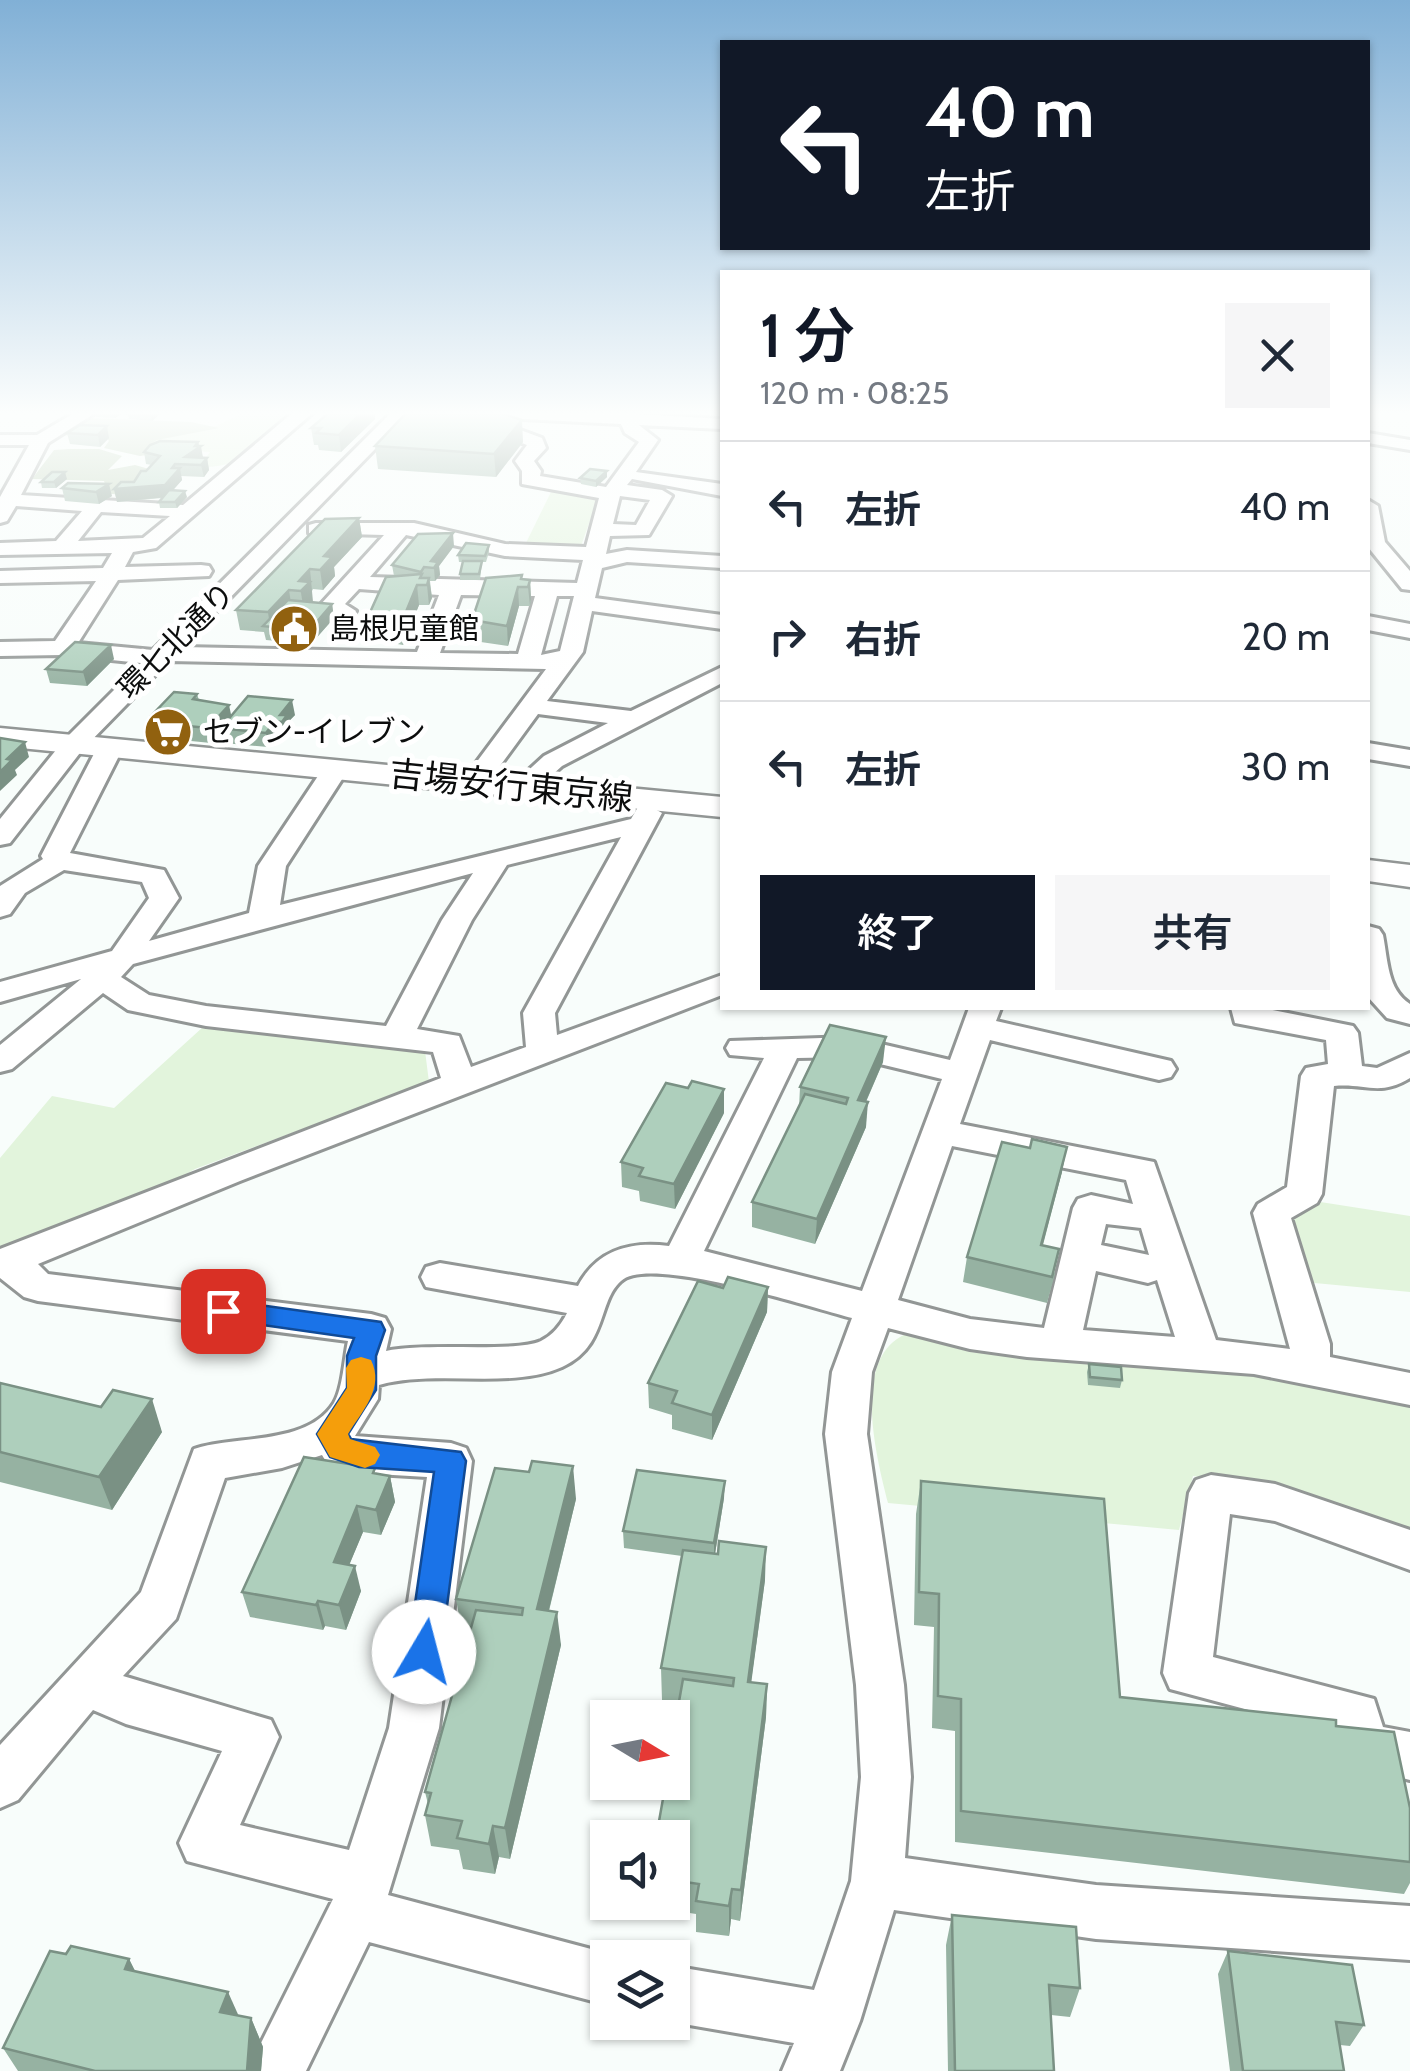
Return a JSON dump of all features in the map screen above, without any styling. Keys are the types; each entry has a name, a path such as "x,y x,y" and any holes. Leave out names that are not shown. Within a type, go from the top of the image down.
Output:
{"main road":[{"name":"吉場安行東京線","path":"0,738 522,788 649,812 720,807"},
{"path":"1370,872 1410,876"}],"street":[{"path":"62,548 95,507"},
{"path":"108,507 186,511"},
{"path":"0,549 149,544 191,507"},
{"name":"環七北通り","path":"0,837 74,744 309,507"},
{"path":"474,783 571,652 599,529 608,507"},
{"path":"599,529 642,530 656,507"},
{"path":"1370,518 1375,555 1394,561 1410,583"},
{"path":"287,529 400,529 442,534 505,550 595,558 720,562"},
{"path":"345,611 329,610 400,529"},
{"path":"62,648 112,574 126,546"},
{"path":"498,588 505,550"},
{"path":"0,577 201,572"},
{"path":"354,582 548,589 720,622"},
{"path":"424,661 453,588"},
{"path":"527,662 548,589"},
{"path":"1370,623 1410,631"},
{"path":"0,649 62,648 161,656 562,662"},
{"path":"522,788 553,762 720,675"},
{"path":"530,706 637,719"},
{"path":"60,861 56,856 110,748"},
{"path":"1370,751 1410,758"},
{"path":"264,919 272,866 335,770"},
{"path":"0,992 103,969 264,919 496,859 649,812"},
{"path":"543,1052 540,1012 649,812"},
{"path":"396,1038 456,920 496,859"},
{"path":"0,908 14,887 60,861 136,868 154,876 164,898 59,1016 0,1061"},
{"path":"1370,945 1381,999 1402,1014 1410,1014"},
{"path":"103,969 139,1003 206,1016 446,1044 460,1084"},
{"path":"4,1262 227,1172 720,985"},
{"path":"1247,1010 1246,1016 1342,1033 1346,1074"},
{"path":"811,2071 832,2021 877,1881 886,1776 880,1685 846,1434 852,1372 981,1017 1158,1068"},
{"path":"742,1048 851,1048 961,1073"},
{"path":"681,1260 786,1048"},
{"path":"1310,1367 1310,1344 1271,1212 1304,1194 1318,1076 1346,1074 1382,1080 1410,1064"},
{"path":"940,1132 1141,1171 1200,1353"},
{"path":"1060,1344 1091,1208 1134,1217"},
{"path":"1080,1254 1148,1270"},
{"path":"360,1374 422,1360 546,1357 569,1344 602,1274 625,1259 681,1260 970,1334 1200,1353 1310,1367 1410,1390"},
{"path":"0,1782 160,1604 210,1462 292,1450 332,1434 361,1390 360,1374 371,1330 38,1288 4,1262"},
{"path":"440,1277 588,1302"},
{"path":"276,2071 362,1896 414,1728 451,1461 359,1455 340,1448 332,1434"},
{"path":"1410,1550 1275,1503 1211,1494 1187,1673 1357,1714 1362,1746 1410,1756"},
{"path":"86,1682 126,1701 254,1736 205,1843 362,1896 392,1924 590,1974"},
{"path":"877,1881 1096,1912 1410,1933"},
{"path":"690,1997 832,2021"}],"green space":[{"path":"544,507 595,507 581,546 524,547"},
{"path":"203,1027 425,1051 429,1082 195,1169 158,1190 0,1247 0,1158 52,1096 114,1108"},
{"path":"1314,1201 1410,1216 1410,1292 1304,1282 1283,1220"},
{"path":"906,1334 970,1352 1287,1378 1410,1407 1410,1535 1285,1490 1193,1476 1179,1530 888,1503 874,1437 873,1386 878,1364 889,1346"}],"building":[{"path":"359,518 324,556 332,557 320,570 310,569 299,581 310,582 301,591 289,590 268,612 236,610 325,519"},
{"path":"453,533 431,561 438,562 434,568 424,567 421,572 392,565 418,534"},
{"path":"466,543 489,545 485,556 458,555"},
{"path":"463,561 482,561 479,574 460,574"},
{"path":"422,574 420,578 429,578 427,585 417,585 401,624 367,619 386,577"},
{"path":"522,575 521,579 530,580 528,587 518,587 507,626 472,620 486,578"},
{"path":"288,600 332,604 309,631 263,626"},
{"path":"75,642 111,645 83,672 46,669"},
{"path":"174,692 197,694 193,699 229,705 208,728 157,723 151,716"},
{"path":"248,696 292,700 280,715 287,715 282,722 275,721 266,733 221,728"},
{"path":"0,738 25,742 0,772"},
{"path":"830,1025 886,1037 858,1100 868,1102 817,1219 752,1202 805,1094 846,1104 848,1098 800,1087"},
{"path":"692,1081 724,1089 674,1184 639,1176 643,1168 621,1162 666,1083 688,1088"},
{"path":"1032,1139 1067,1147 1041,1245 1059,1249 1052,1277 967,1257 1002,1142 1030,1148"},
{"path":"728,1277 768,1287 712,1415 672,1403 677,1391 648,1383 698,1281 723,1288"},
{"path":"1089,1364 1121,1367 1122,1380 1090,1377"},
{"path":"0,1383 101,1407 113,1390 152,1399 99,1477 0,1452"},
{"path":"304,1457 375,1468 373,1473 390,1476 376,1510 357,1506 334,1562 355,1566 339,1605 318,1601 316,1605 242,1592"},
{"path":"532,1461 573,1466 537,1609 557,1612 505,1828 493,1826 489,1844 457,1838 462,1821 425,1815 431,1793 425,1792 476,1610 522,1615 523,1608 456,1599 495,1468 529,1472"},
{"path":"637,1470 725,1481 714,1543 623,1531"},
{"path":"921,1481 1104,1499 1120,1697 1336,1720 1336,1726 1394,1732 1410,1808 1410,1862 961,1811 961,1699 938,1696 939,1594 919,1592"},
{"path":"719,1541 766,1547 748,1682 767,1684 741,1890 732,1889 729,1906 696,1901 699,1884 690,1883 690,1820 659,1820 663,1800 690,1800 690,1700 679,1700 683,1679 733,1686 734,1678 661,1668 683,1550 718,1554"},
{"path":"952,1915 1076,1927 1080,1988 1049,1985 1054,2071 955,2071"},
{"path":"71,1946 129,1959 125,1969 228,1992 220,2012 251,2018 247,2071 95,2071 3,2048 50,1951 66,1954"},
{"path":"1228,1951 1352,1965 1364,2025 1336,2022 1344,2071 1243,2071"}],"slow traffic":[{"path":"361,1368 361,1390 332,1434 340,1448 365,1455"}],"place":[{"name":"島根児童館","path":"294,629"},
{"name":"セブン-イレブン","path":"168,732"}],"route":[{"path":"223,1311 371,1330 362,1356 361,1390 332,1434 340,1448 359,1455 451,1461 424,1652"}]}
